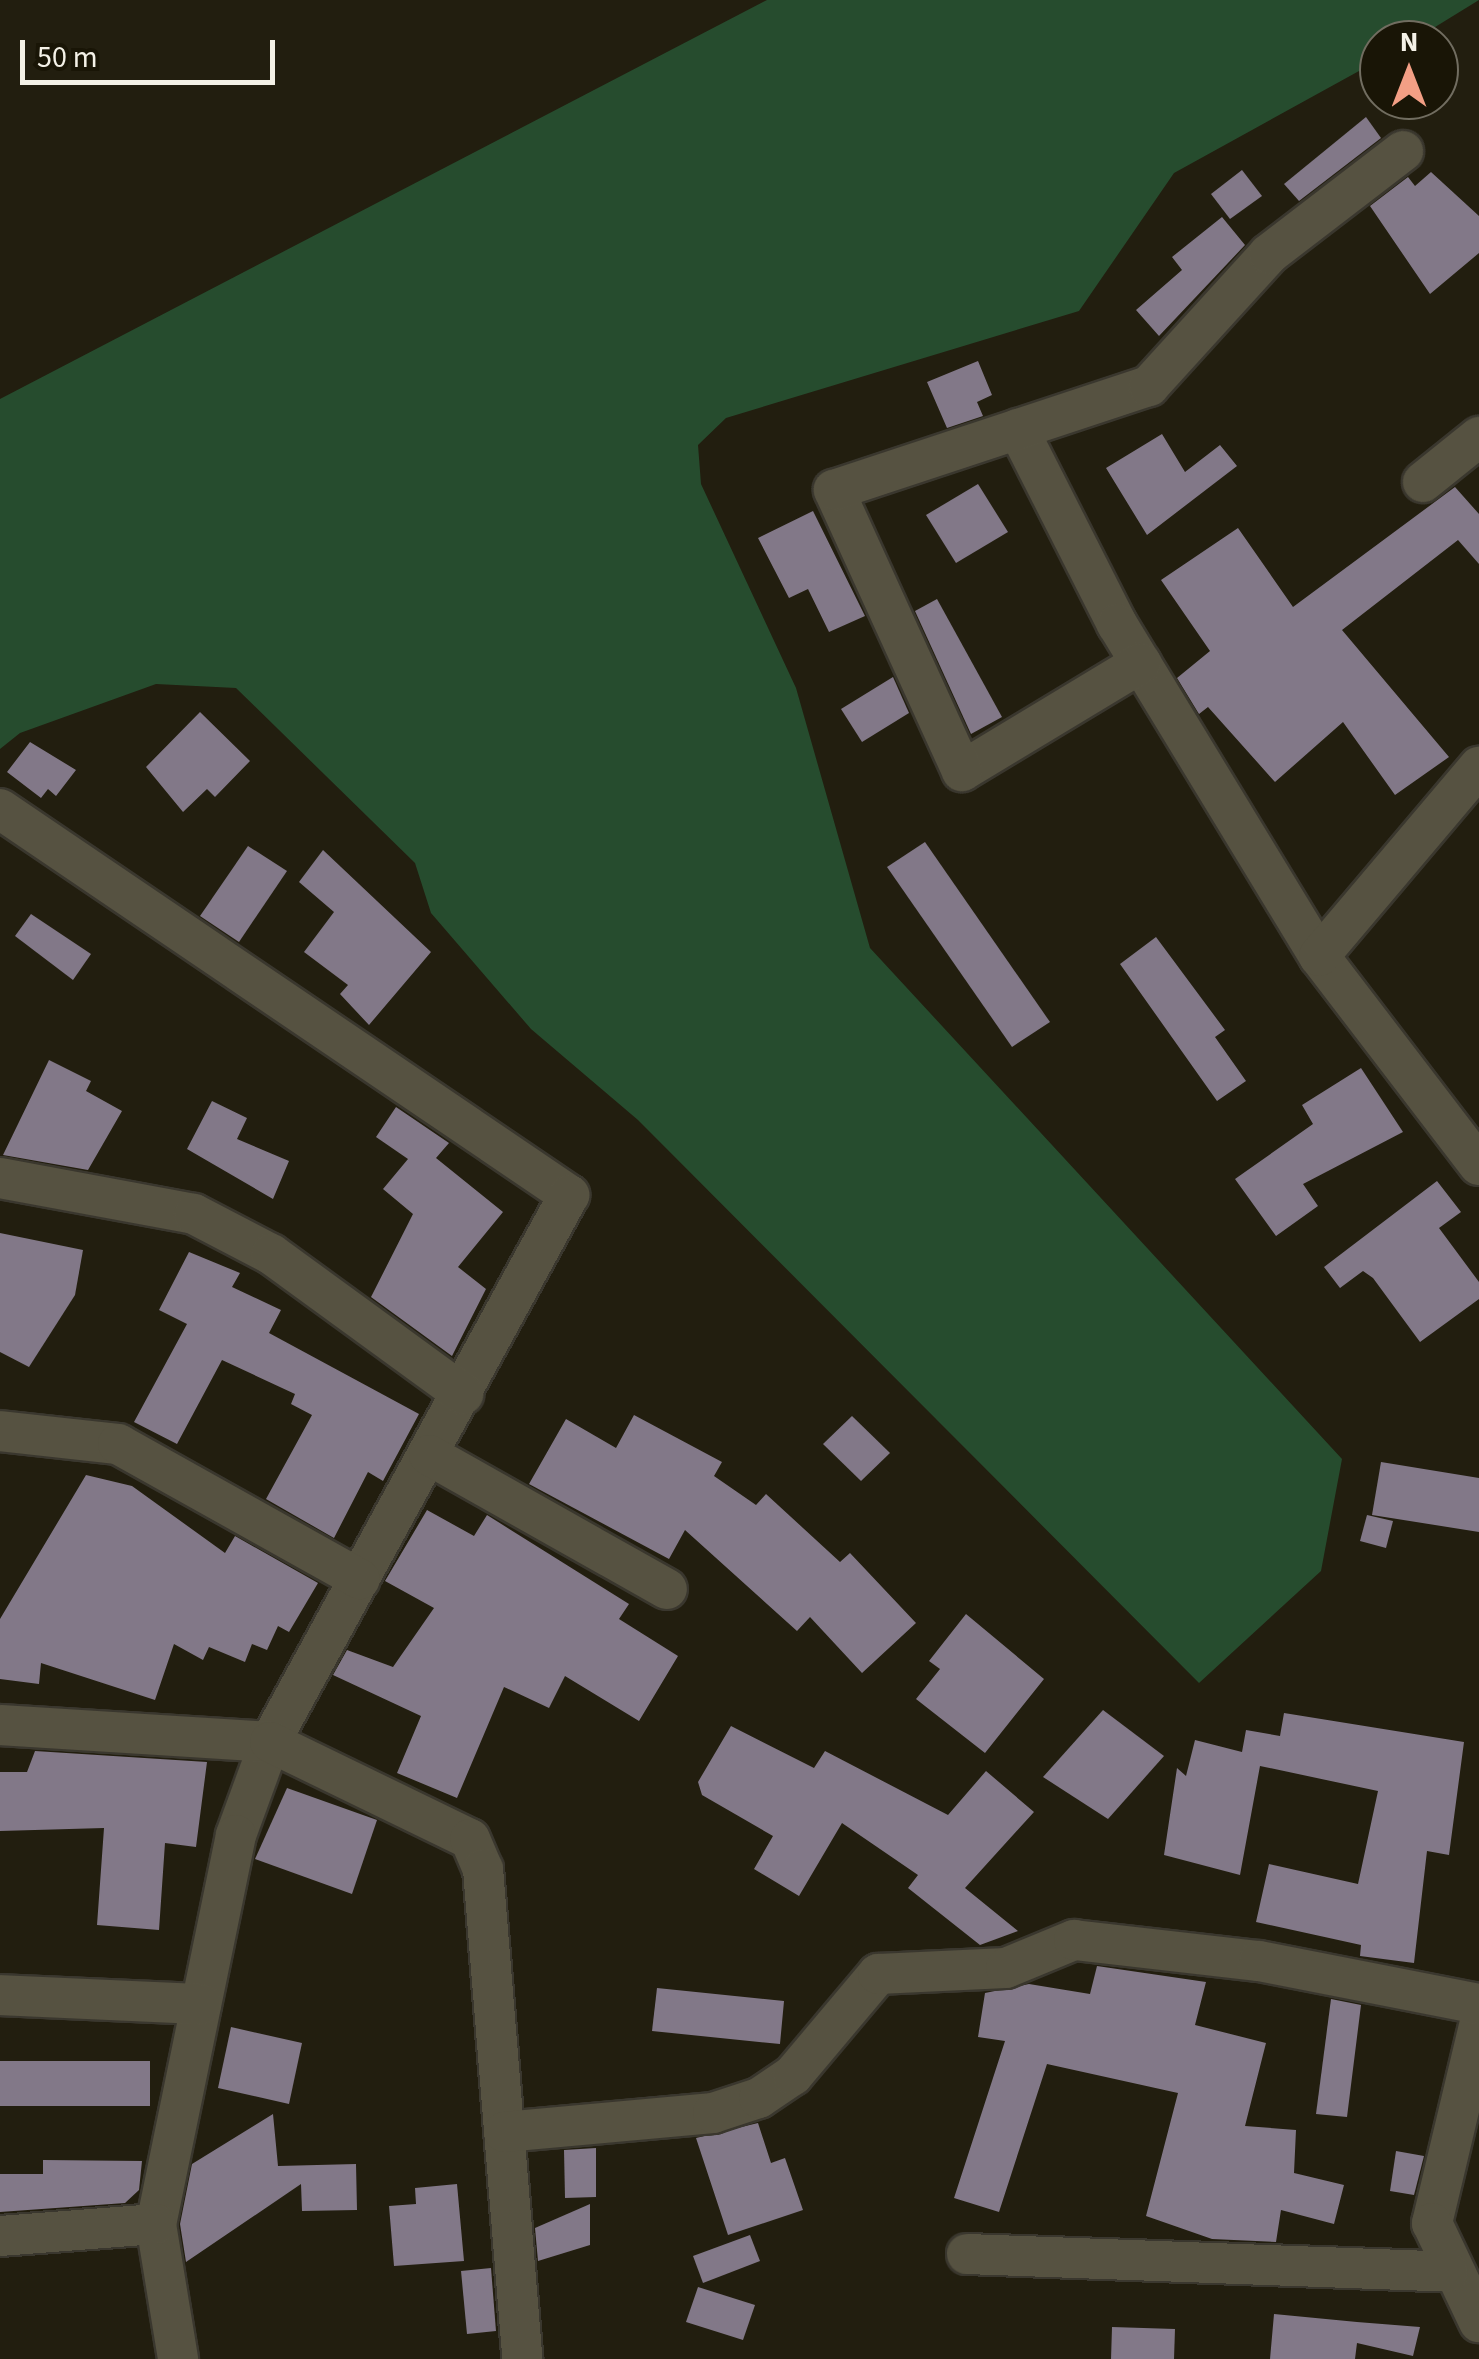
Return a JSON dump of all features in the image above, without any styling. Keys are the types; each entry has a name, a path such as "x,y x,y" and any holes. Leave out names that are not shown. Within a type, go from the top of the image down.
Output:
{"street":[{"path":"1141,664 962,771 834,490 1149,386 1269,254 1403,151"},
{"path":"1018,428 1141,664 1318,956 1479,1165"},
{"path":"1422,482 1479,437"},
{"path":"1318,956 1479,766"},
{"path":"0,809 566,1189 569,1202 270,1742 236,1835 156,2224 178,2359"},
{"path":"0,1178 194,1214 271,1254 463,1394"},
{"path":"0,1431 118,1444 360,1579"},
{"path":"429,1455 667,1590"},
{"path":"0,1724 270,1742 451,1826 477,1848 522,2359"},
{"path":"504,2132 744,2103 793,2075 878,1974 1006,1968 1074,1940 1260,1961 1479,2004"},
{"path":"0,1996 201,2004"},
{"path":"1479,2026 1432,2223 1448,2272 1479,2322"},
{"path":"0,2236 156,2224"},
{"path":"967,2254 1448,2272"}],"green space":[{"path":"767,0 1479,0 1446,20 1359,20 1359,71 1174,173 1079,311 726,418 698,445 701,484 796,688 870,948 1342,1459 1321,1571 1199,1683 638,1120 531,1029 431,913 415,863 236,688 156,684 20,733 0,749 0,399"}],"building":[{"path":"1362,120 1368,120 1381,138 1299,201 1284,184"},
{"path":"1242,170 1262,196 1230,219 1211,194"},
{"path":"1431,172 1479,216 1479,253 1430,294 1370,206 1408,177 1415,186"},
{"path":"1222,217 1245,245 1159,336 1136,310 1182,270 1172,257"},
{"path":"978,361 992,395 977,402 983,416 947,428 927,382"},
{"path":"1162,434 1185,472 1220,445 1237,466 1147,535 1106,468"},
{"path":"978,484 1008,532 956,563 926,515"},
{"path":"1455,487 1479,514 1479,564 1458,540 1342,630 1449,757 1395,795 1343,722 1275,782 1208,707 1199,714 1177,678 1210,651 1161,580 1238,528 1293,607"},
{"path":"813,511 865,616 829,632 808,589 789,598 758,538"},
{"path":"937,599 1002,717 971,734 915,611"},
{"path":"893,677 909,713 862,742 841,709"},
{"path":"200,712 250,761 215,797 207,789 183,812 146,767"},
{"path":"30,742 76,770 56,796 48,789 41,798 7,772"},
{"path":"925,842 1050,1022 1012,1047 887,867"},
{"path":"248,846 287,871 239,942 200,916"},
{"path":"323,850 431,952 369,1025 340,994 348,985 304,952 334,912 299,882"},
{"path":"31,914 91,954 73,980 15,936"},
{"path":"1156,937 1225,1030 1215,1037 1246,1081 1217,1101 1120,964"},
{"path":"49,1060 91,1081 86,1091 122,1111 88,1170 3,1155"},
{"path":"1361,1068 1403,1132 1303,1184 1318,1206 1276,1236 1235,1179 1313,1124 1302,1105"},
{"path":"212,1101 247,1118 237,1139 289,1161 273,1199 187,1149"},
{"path":"396,1107 449,1143 436,1158 503,1212 458,1267 486,1289 452,1356 371,1297 413,1214 383,1189 408,1159 376,1137"},
{"path":"1437,1181 1461,1212 1439,1228 1479,1282 1479,1299 1420,1342 1373,1278 1363,1271 1340,1288 1324,1267"},
{"path":"0,1233 83,1250 75,1295 29,1367 0,1352"},
{"path":"189,1252 240,1273 232,1287 281,1310 269,1333 419,1414 383,1481 368,1472 334,1538 266,1499 312,1415 291,1404 295,1394 222,1360 177,1444 134,1422 187,1324 159,1310"},
{"path":"634,1415 722,1462 714,1476 756,1505 766,1494 840,1562 850,1553 916,1623 862,1673 810,1617 797,1631 685,1530 669,1559 529,1484 566,1419 616,1448"},
{"path":"852,1416 890,1453 861,1481 823,1444"},
{"path":"1381,1462 1479,1478 1479,1532 1372,1515"},
{"path":"86,1475 132,1486 225,1553 235,1536 318,1583 289,1632 278,1626 267,1650 252,1644 245,1662 209,1647 203,1660 174,1644 155,1700 41,1663 39,1684 0,1679 0,1619"},
{"path":"427,1510 474,1536 487,1515 629,1604 619,1619 678,1656 639,1721 565,1676 549,1708 504,1687 457,1798 397,1773 421,1716 333,1675 347,1650 393,1667 434,1608 385,1581"},
{"path":"1367,1515 1393,1521 1386,1548 1360,1541"},
{"path":"966,1614 1044,1679 985,1753 916,1699 940,1669 929,1661"},
{"path":"1103,1710 1164,1756 1108,1819 1043,1777"},
{"path":"1284,1713 1464,1742 1449,1855 1427,1851 1414,1963 1360,1956 1361,1945 1256,1922 1269,1864 1358,1884 1378,1791 1260,1766 1240,1875 1164,1855 1177,1768 1186,1776 1195,1740 1242,1752 1246,1730 1280,1736"},
{"path":"731,1726 814,1768 825,1751 948,1815 986,1771 1034,1812 965,1888 1018,1931 980,1945 908,1888 918,1875 842,1823 799,1896 754,1869 773,1836 702,1795 698,1782"},
{"path":"35,1751 207,1762 196,1847 165,1843 159,1930 97,1925 104,1828 0,1831 0,1772 27,1772"},
{"path":"287,1788 377,1820 352,1894 255,1859"},
{"path":"1097,1966 1206,1982 1195,2025 1266,2043 1245,2126 1296,2130 1294,2173 1344,2185 1334,2224 1281,2210 1276,2242 1212,2239 1146,2216 1178,2093 1047,2064 999,2212 954,2198 1005,2041 978,2037 985,1993 1029,1984 1090,1994"},
{"path":"657,1988 784,2001 780,2044 652,2031"},
{"path":"1331,1999 1361,2005 1347,2117 1316,2114"},
{"path":"231,2027 302,2043 289,2104 218,2088"},
{"path":"0,2061 150,2061 150,2106 0,2106"},
{"path":"273,2114 278,2166 356,2164 357,2210 302,2211 301,2184 186,2262 180,2224 192,2164"},
{"path":"758,2123 771,2163 785,2158 803,2210 728,2235 696,2138"},
{"path":"596,2148 596,2197 565,2198 564,2150"},
{"path":"1396,2151 1424,2156 1414,2195 1390,2191"},
{"path":"43,2160 142,2161 139,2190 125,2203 0,2212 0,2174 43,2174"},
{"path":"457,2184 464,2261 394,2266 389,2206 416,2204 415,2188"},
{"path":"590,2204 590,2245 538,2261 535,2228"},
{"path":"750,2235 760,2261 703,2283 693,2256"},
{"path":"491,2268 496,2331 467,2334 461,2271"},
{"path":"698,2287 755,2305 743,2340 686,2322"},
{"path":"1274,2314 1420,2327 1413,2356 1357,2343 1355,2359 1270,2359"},
{"path":"1112,2327 1175,2329 1174,2359 1111,2359"}]}
